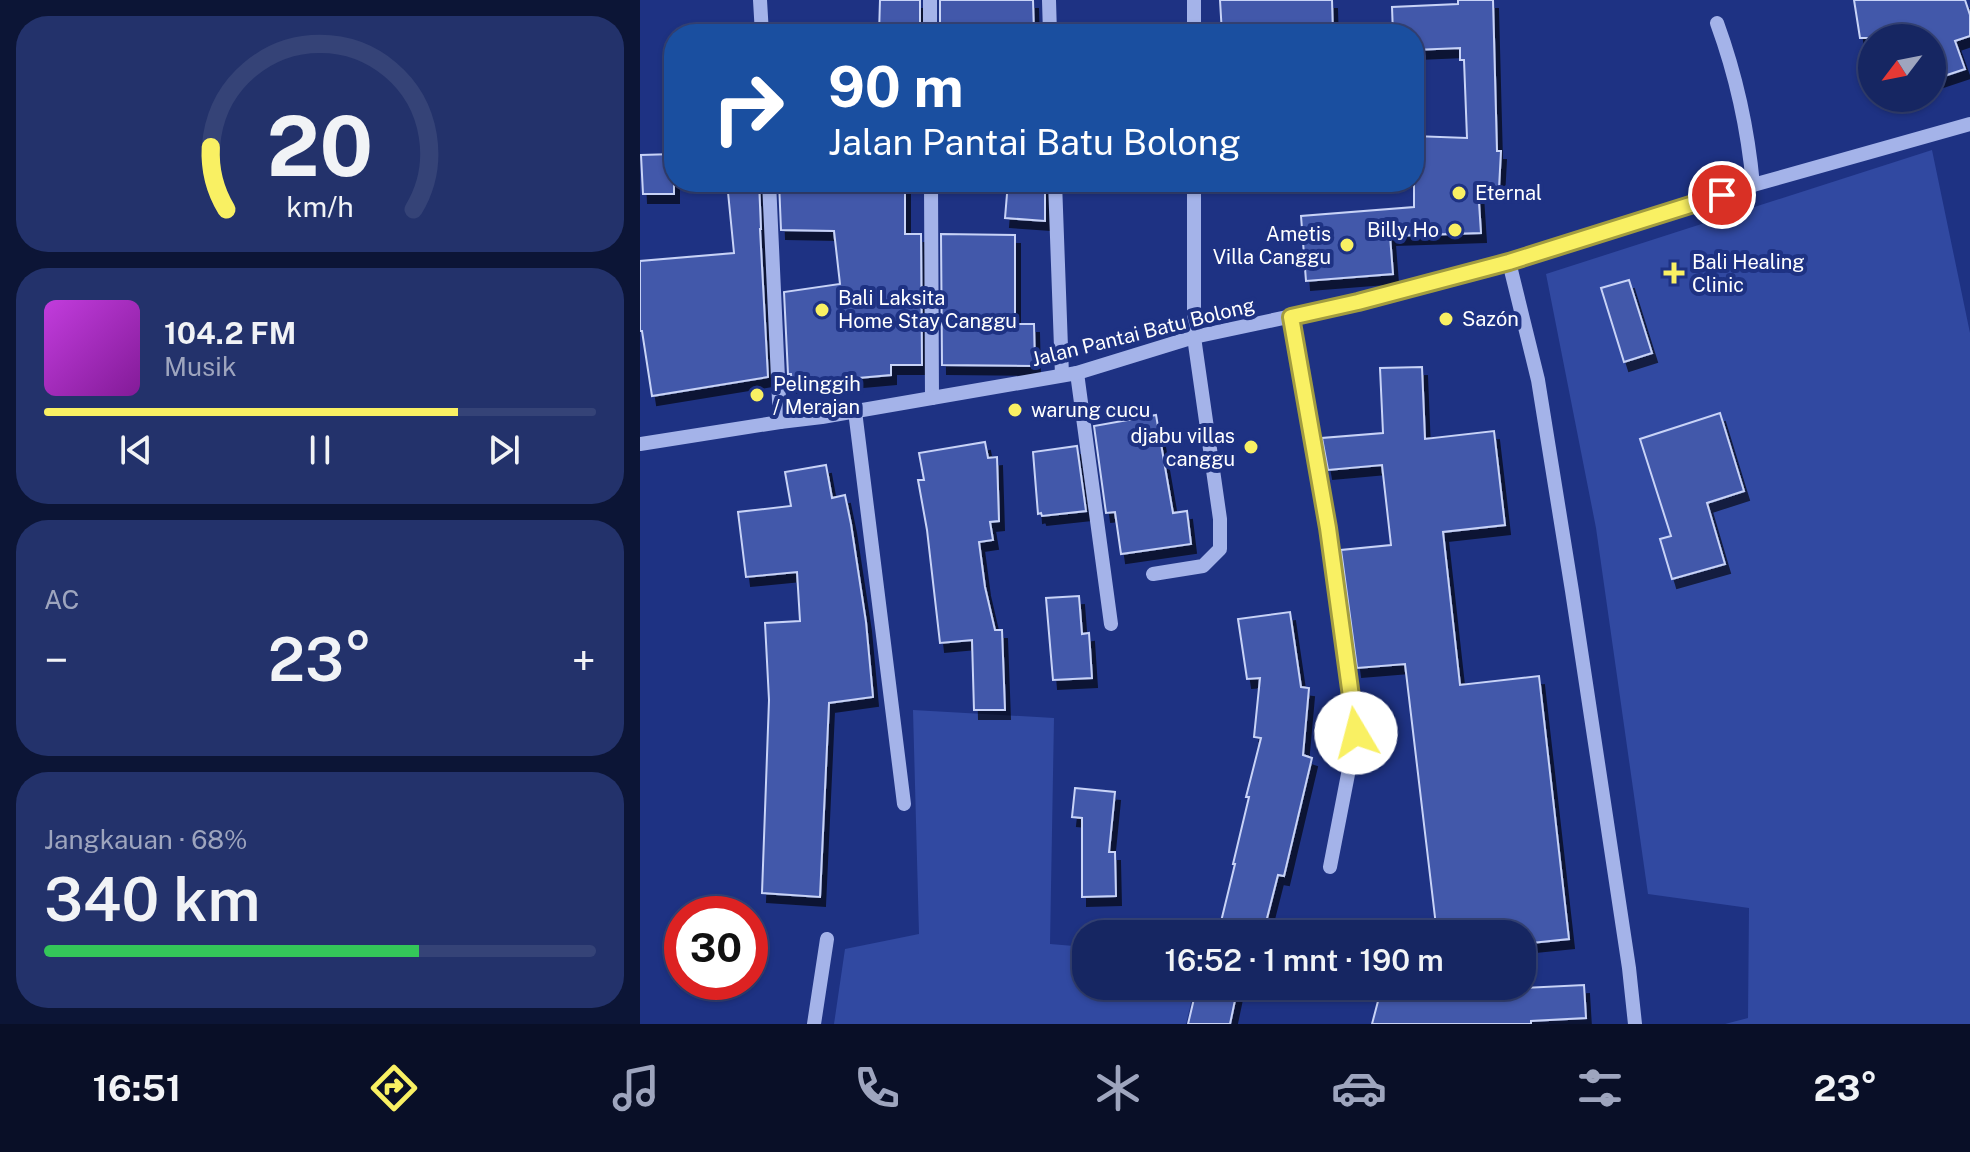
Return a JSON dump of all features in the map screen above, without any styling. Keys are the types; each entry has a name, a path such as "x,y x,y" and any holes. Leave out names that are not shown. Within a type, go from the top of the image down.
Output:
{"street":[{"path":"760,0 761,24"},
{"path":"930,0 930,24"},
{"path":"1049,0 1050,24"},
{"path":"1194,0 1194,24"},
{"path":"1717,23 1731,61 1753,185"},
{"name":"Jalan Pantai Batu Bolong","path":"640,444 1077,373 1194,337 1358,302 1509,262 1753,185 1970,124"},
{"path":"769,192 780,422"},
{"path":"931,192 932,398"},
{"path":"1055,192 1062,375"},
{"path":"1153,574 1203,566 1220,549 1220,519 1194,337 1194,192"},
{"path":"1509,262 1540,395 1596,748 1635,1024"},
{"path":"1291,317 1328,528 1356,733 1330,867"},
{"path":"1077,373 1111,624"},
{"path":"855,411 904,804"},
{"path":"814,1024 827,939"}],"shaded area":[{"path":"1932,150 1970,333 1970,1024 1725,1024 1748,1018 1749,908 1648,894 1596,528 1546,274"},
{"path":"913,710 1054,718 1050,944 1072,946 1072,1000 1192,1000 1186,1024 834,1024 845,949 919,934"}],"building":[{"path":"880,0 920,0 920,24 879,24"},
{"path":"940,0 1033,0 1034,24 940,24"},
{"path":"1220,0 1332,0 1333,24 1221,24"},
{"path":"1458,0 1493,0 1497,151 1501,151 1499,188 1478,187 1481,233 1390,236 1393,274 1306,281 1301,216 1414,207 1414,192 1424,192 1424,136 1467,138 1464,60 1460,60 1460,48 1424,50 1424,24 1393,24 1392,7 1458,4"},
{"path":"1854,0 1965,0 1970,15 1970,36 1955,41 1965,69 1946,75 1946,24 1858,25"},
{"path":"664,154 664,192 674,194 643,194 641,155"},
{"path":"728,192 759,192 768,377 652,396 640,331 640,261 734,253"},
{"path":"779,192 905,192 905,234 921,234 922,365 891,365 891,375 792,384 791,374 788,374 784,292 840,284 834,231 781,230"},
{"path":"1007,192 1045,192 1045,221 1005,218"},
{"path":"941,234 1015,235 1015,324 1034,324 1035,366 942,365"},
{"path":"1629,280 1652,353 1624,362 1601,288"},
{"path":"1422,367 1425,439 1494,431 1505,525 1443,532 1460,685 1539,676 1569,939 1536,943 1536,920 1435,920 1405,664 1357,668 1341,550 1391,545 1382,465 1328,470 1322,438 1383,433 1380,368"},
{"path":"1720,413 1744,491 1707,503 1725,564 1672,579 1660,539 1671,536 1640,439"},
{"path":"1156,415 1173,513 1187,511 1191,544 1121,554 1115,512 1106,513 1094,426"},
{"path":"985,442 988,458 997,457 999,521 990,522 993,540 979,542 995,630 1002,630 1005,710 974,710 972,640 940,643 918,480 924,480 919,453"},
{"path":"1077,446 1086,511 1038,514 1033,452"},
{"path":"826,465 832,498 845,495 851,524 866,622 873,697 829,703 820,897 762,893 769,700 765,623 800,621 797,572 746,577 738,512 791,506 785,472"},
{"path":"1079,596 1082,634 1089,633 1092,678 1053,680 1046,598"},
{"path":"1290,612 1301,687 1309,688 1303,755 1312,758 1284,876 1278,875 1267,920 1221,920 1261,738 1254,737 1260,678 1247,679 1238,619"},
{"path":"1075,788 1115,792 1109,852 1115,852 1116,896 1082,897 1082,818 1072,817"},
{"path":"1584,985 1586,1018 1531,1021 1531,1024 1372,1024 1378,1000 1536,1000 1536,987"},
{"path":"1194,1000 1235,1000 1230,1024 1188,1024"}],"place":[{"name":"Eternal","path":"1459,193"},
{"name":"Billy Ho","path":"1455,230"},
{"name":"Ametis Villa Canggu","path":"1347,245"},
{"name":"Bali Healing Clinic","path":"1674,273"},
{"name":"Bali Laksita Home Stay Canggu","path":"822,310"},
{"name":"Sazón","path":"1446,319"},
{"name":"Pelinggih / Merajan","path":"757,395"},
{"name":"warung cucu","path":"1015,410"},
{"name":"djabu villas canggu","path":"1251,447"}],"route":[{"path":"1356,733 1328,528 1291,317 1509,262 1722,195"}]}
